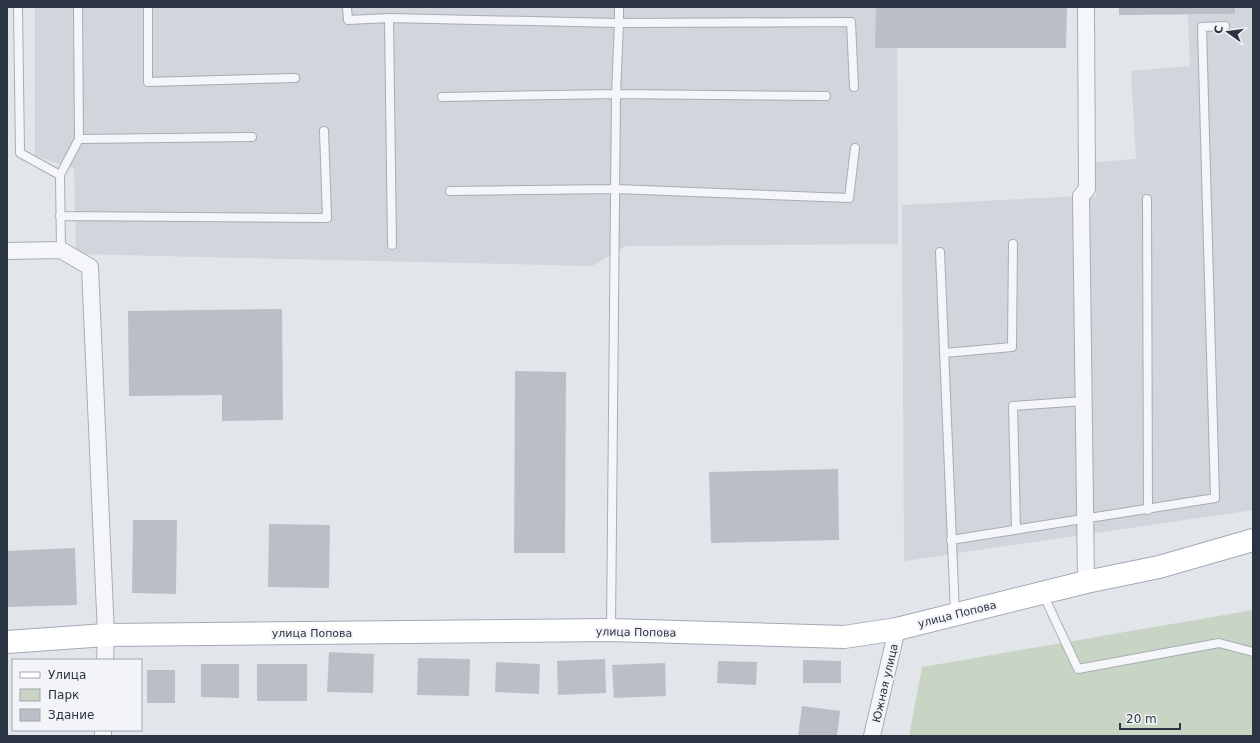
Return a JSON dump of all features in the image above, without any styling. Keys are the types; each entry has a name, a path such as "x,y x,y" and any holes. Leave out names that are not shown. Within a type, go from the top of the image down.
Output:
{"main road":[{"name":"улица Попова","path":"7,642 106,635 611,630 844,637 897,629 1086,582 1159,567 1253,540"}],"street":[{"path":"1086,7 1087,189 1081,196 1086,582"},
{"path":"7,251 61,250 90,267 106,635 105,659"},
{"name":"Южная улица","path":"872,736 897,629"}],"lane":[{"path":"18,7 20,152 60,175"},
{"path":"61,250 60,175 79,139 78,7"},
{"path":"148,7 148,82 295,78"},
{"path":"347,7 348,20 388,18 619,23 851,22 854,88"},
{"path":"611,630 616,94 619,7"},
{"path":"388,18 392,245"},
{"path":"952,540 1148,510 1215,498 1202,27 1225,26"},
{"path":"442,97 616,94 826,96"},
{"path":"60,216 328,218 324,131"},
{"path":"79,139 252,137"},
{"path":"450,191 616,189 848,198 855,148"},
{"path":"1147,199 1148,510"},
{"path":"944,353 1012,348 1013,244"},
{"path":"940,252 955,615"},
{"path":"1016,529 1013,406 1084,401"},
{"path":"1043,593 1078,669 1218,643 1253,652"}],"shaded area":[{"path":"35,7 897,7 898,244 626,246 592,266 76,254 74,168 35,156"},
{"path":"1235,7 1253,7 1253,510 904,561 902,205 1081,196 1096,197 1096,162 1136,159 1131,71 1190,66 1188,15 1235,14"}],"green space":[{"path":"1253,610 1253,736 909,736 922,667"}],"building":[{"path":"876,7 1067,7 1066,48 875,48"},
{"path":"1119,7 1235,7 1235,14 1119,15"},
{"path":"282,309 283,420 222,421 222,395 129,396 128,311"},
{"path":"515,371 566,372 565,553 514,553"},
{"path":"838,469 839,540 711,543 709,472"},
{"path":"133,520 177,520 176,594 132,593"},
{"path":"269,524 330,525 329,588 268,587"},
{"path":"75,548 77,605 7,607 7,551"},
{"path":"329,652 374,654 373,693 327,692"},
{"path":"418,658 470,659 469,696 417,695"},
{"path":"605,659 606,693 558,695 557,661"},
{"path":"803,660 841,661 841,683 803,683"},
{"path":"718,661 757,662 756,685 717,683"},
{"path":"496,662 540,664 539,694 495,692"},
{"path":"665,663 666,696 614,698 612,665"},
{"path":"201,664 239,664 239,698 201,697"},
{"path":"257,664 307,664 307,701 257,701"},
{"path":"147,670 175,670 175,703 147,703"},
{"path":"802,706 840,711 837,736 798,736"}]}
